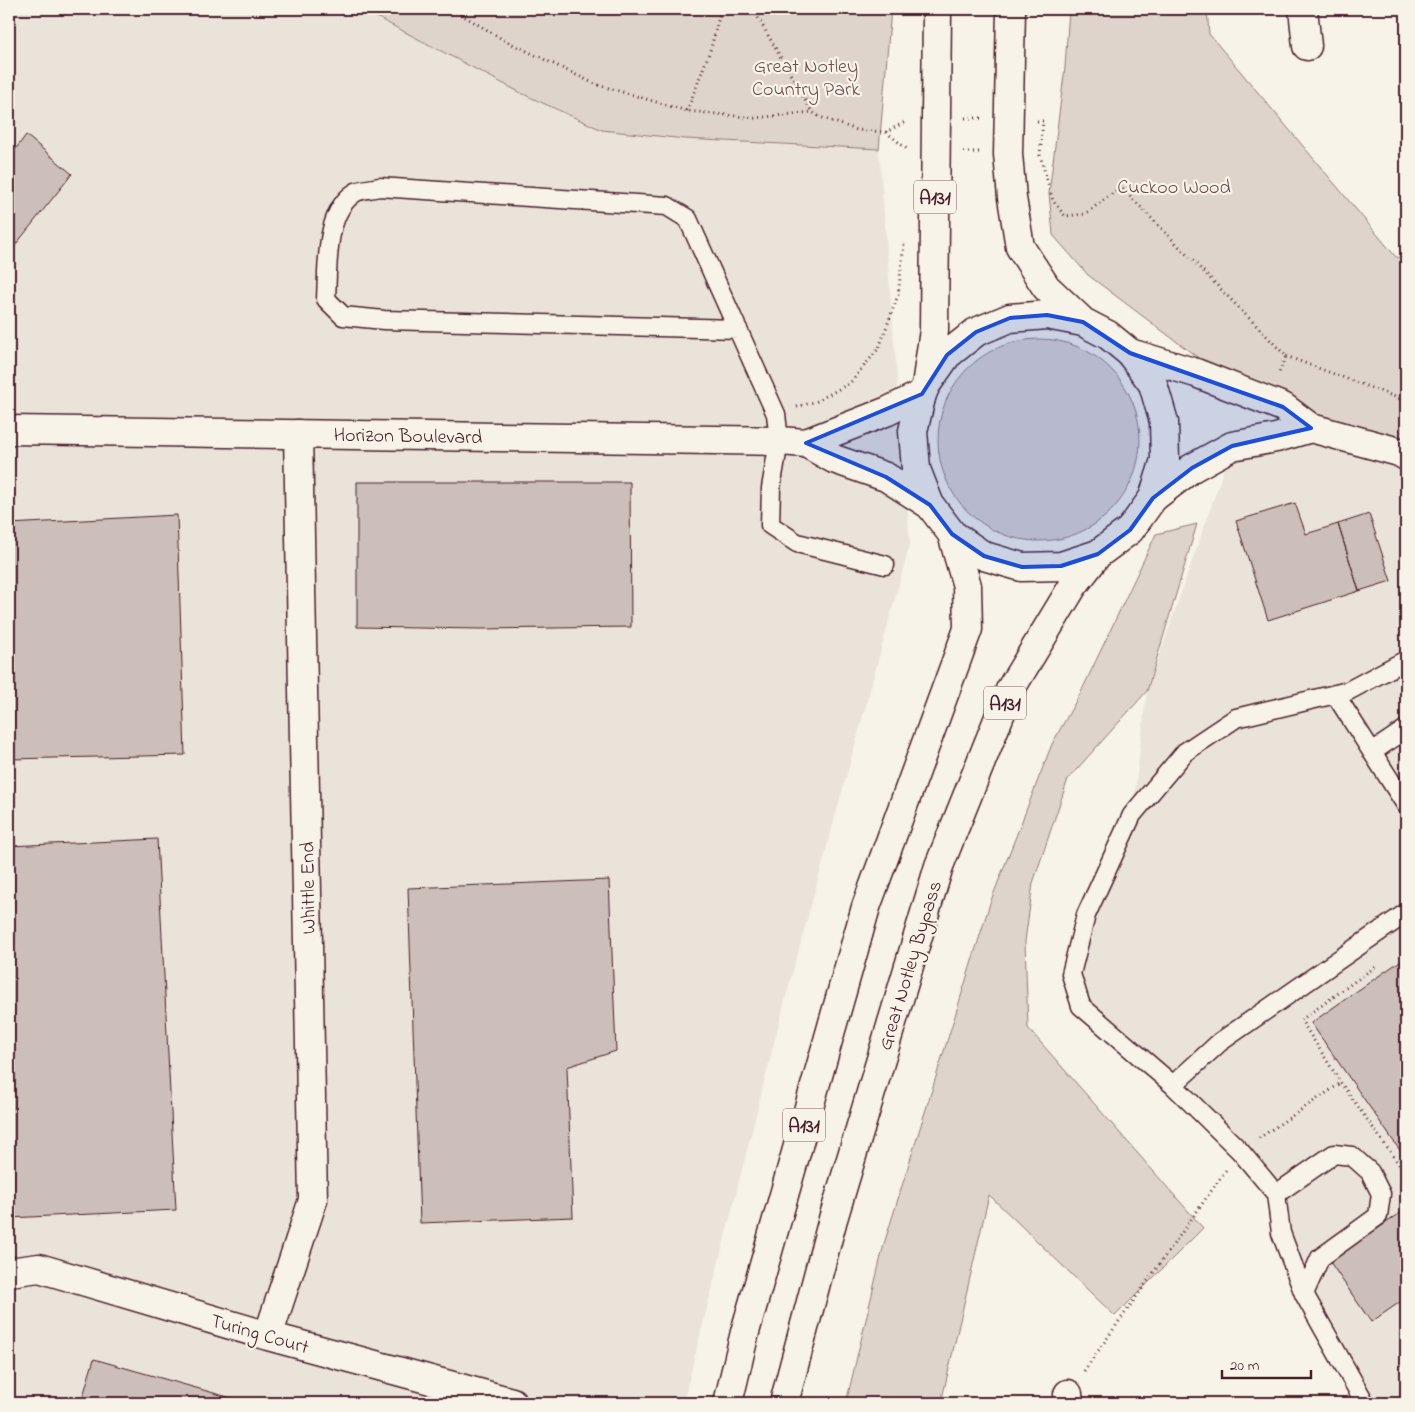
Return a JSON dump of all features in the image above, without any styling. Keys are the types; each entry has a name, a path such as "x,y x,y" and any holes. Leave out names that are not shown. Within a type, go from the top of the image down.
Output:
{"main road":[{"name":"A131","path":"924,390 934,330 937,9"},
{"path":"1011,9 1008,154 1012,198 1020,247 1046,287 1083,322 1108,335 1130,353 1153,384 1164,422 1165,460 1153,498"},
{"path":"1303,9 1307,46"},
{"path":"1083,322 1047,315 1010,318 976,332 947,355 924,390 913,431 916,469 930,505 952,534 984,556 1022,567 1061,566 1098,554 1130,530 1153,498 1192,468 1232,446 1276,438 1311,428"},
{"path":"1130,353 1196,373 1283,407 1311,428 1399,452 1406,456"},
{"name":"Horizon Boulevard","path":"806,444 888,411 924,390"},
{"name":"Horizon Boulevard","path":"9,430 779,441 806,444 834,459 886,477 930,505"},
{"name":"Whittle End","path":"268,1336 313,1200 298,434"},
{"name":"A131","path":"728,1403 745,1332 866,907 968,629 968,586 952,534"},
{"name":"Great Notley Bypass","path":"784,1403 833,1219 939,866 1010,690 1073,586 1098,554"},
{"name":"Turing Court","path":"9,1272 40,1268 268,1336 512,1402"}],"lane":[{"path":"738,329 384,320 343,316 326,299 330,235 340,207 357,192 379,187 667,206 688,219 738,329 776,414 779,441 771,488 770,525 797,543 885,565"},
{"path":"1364,1403 1304,1294 1280,1232 1276,1194 1240,1151 1173,1084 1081,1006 1071,974 1086,915 1132,815 1185,752 1236,718 1348,691 1406,660"},
{"path":"1335,694 1406,805"},
{"path":"1372,752 1406,729"},
{"path":"1173,1084 1220,1042 1406,913"},
{"path":"1276,1194 1334,1154 1352,1156 1370,1172 1381,1194 1378,1216 1320,1258 1304,1294"}],"path":[{"path":"452,9 504,40 594,84 687,111 755,118 812,112"},
{"path":"687,111 711,48 721,9"},
{"path":"752,9 812,112 820,117 857,130 886,132 909,120"},
{"path":"961,118 990,119"},
{"path":"1036,121 1043,121 1040,155 1054,201 1065,216 1085,214 1121,187 1286,356 1406,401"},
{"path":"886,132 908,150 913,150"},
{"path":"959,152 984,152"},
{"path":"776,414 817,401 850,383 879,348 898,295 905,236"},
{"path":"1267,401 1286,356"},
{"path":"1382,962 1301,1020 1341,1083 1406,1174"},
{"path":"1068,1399 1240,1151 1341,1083"}],"highlighted area":[{"path":"1047,315 1083,322 1130,353 1283,407 1311,428 1232,446 1192,468 1153,498 1130,530 1098,554 1061,566 1022,567 984,556 952,534 930,505 886,477 806,443 922,394 947,355 976,332 1010,318"}],"shaded area":[{"path":"9,9 361,9 523,94 602,130 685,139 879,149 910,544 785,1000 683,1403 9,1403"},
{"path":"1311,428 1406,456 1406,1403 1365,1403 1304,1294 1276,1194 1081,1006 1071,974 1132,815 1147,691 1232,446"}],"green space":[{"name":"Great Notley Country Park","path":"361,9 891,9 879,149 685,139 602,130 523,94"},
{"name":"Cuckoo Wood","path":"1069,9 1207,9 1209,34 1396,257 1406,258 1406,456 1311,428 1205,363 1088,275 1053,235 1049,193 1065,67"},
{"path":"1039,339 1059,341 1087,351 1103,362 1117,376 1132,401 1138,420 1140,440 1138,460 1128,488 1117,504 1103,518 1078,533 1059,539 1039,541 1019,539 991,529 975,518 961,504 946,479 940,460 938,440 940,420 950,392 961,376 975,362 1000,347 1019,341"},
{"path":"1197,524 1147,691 1068,779 1033,883 1025,941 1028,1028 1203,1228 1115,1316 989,1195 941,1403 846,1403 884,1244 990,903 1052,744 1082,690 1156,534"}],"building":[{"path":"26,135 72,174 9,253 9,158"},
{"path":"357,482 630,482 631,627 480,629 357,627"},
{"path":"1295,503 1306,534 1338,524 1359,591 1268,620 1236,521"},
{"path":"1369,514 1391,581 1359,591 1338,524"},
{"path":"177,515 185,755 9,759 9,524"},
{"path":"157,839 176,1210 9,1218 9,846"},
{"path":"609,880 616,1051 567,1067 573,1217 420,1223 408,888"},
{"path":"1406,957 1406,1159 1311,1023"},
{"path":"1406,1209 1406,1298 1371,1322 1330,1262"},
{"path":"94,1359 249,1403 81,1403"}]}
